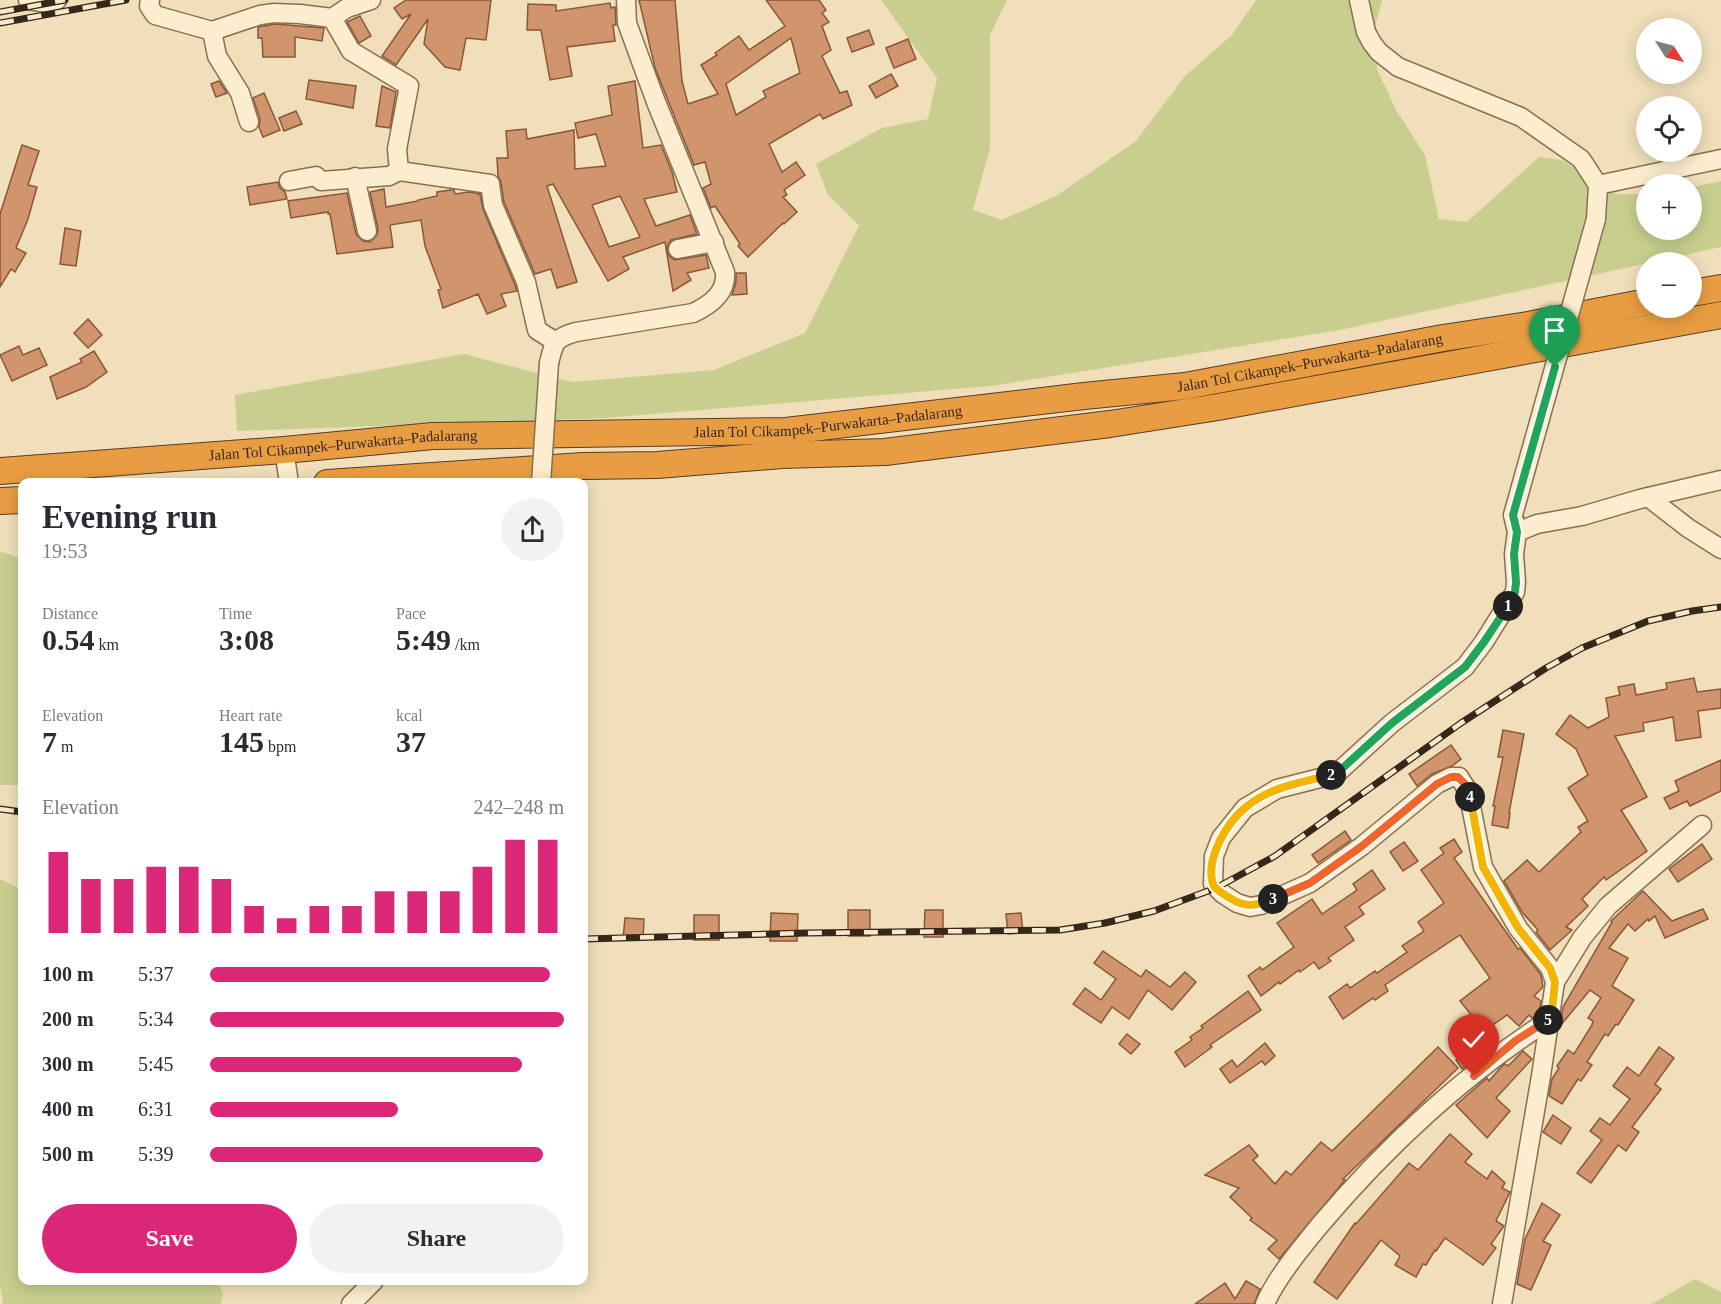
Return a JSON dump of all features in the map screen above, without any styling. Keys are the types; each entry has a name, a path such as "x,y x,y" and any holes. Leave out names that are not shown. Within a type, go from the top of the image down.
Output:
{"highway":[{"path":"1702,291 1721,288"},
{"name":"Jalan Tol Cikampek–Purwakarta–Padalarang","path":"0,471 284,450 433,436 786,431 1185,386 1636,304"},
{"name":"Jalan Tol Cikampek–Purwakarta–Padalarang","path":"402,478 583,466 657,465 783,456 885,452 1110,424 1207,409 1721,315"},
{"path":"0,501 18,500"}],"street":[{"path":"28,0 48,3 57,0"},
{"path":"150,0 149,6 154,15 212,32 267,14 300,14 332,18 346,9 371,0"},
{"path":"541,478 549,363 556,342 561,337 576,332 678,316 705,308 720,293 726,278 714,242 627,23 626,0"},
{"path":"1359,0 1366,32 1372,43 1379,52 1398,67 1521,117 1581,159 1598,185 1596,219 1515,524 1515,592 1484,642 1465,667 1392,723 1336,774 1277,789 1245,807 1221,838 1214,856 1213,884 1237,903 1250,906 1261,905 1310,883 1362,846 1437,784 1451,777 1458,777 1468,791 1483,867 1518,928 1550,968 1555,982"},
{"path":"332,18 351,51 409,86 397,149 399,171"},
{"path":"212,32 217,56 240,93 249,122"},
{"path":"1598,185 1721,159"},
{"path":"289,181 316,176 321,180 388,176 399,171 490,184 493,205 526,282 537,330 556,342"},
{"path":"354,177 367,231"},
{"path":"678,249 714,242"},
{"path":"284,450 289,478"},
{"path":"1515,524 1537,524 1582,516 1648,497 1721,480"},
{"path":"1648,497 1688,528 1721,549"},
{"path":"1502,1304 1551,1019 1555,982 1582,938 1608,906 1702,825"},
{"path":"1265,1304 1301,1248 1344,1197 1432,1110 1515,1041 1551,1019"},
{"path":"351,1304 370,1285"}],"green space":[{"path":"881,0 1007,0 990,35 990,148 973,210 1002,220 1056,196 1136,141 1185,76 1232,35 1256,0 1382,0 1376,23 1377,69 1396,110 1425,155 1439,219 1467,222 1539,157 1562,160 1616,194 1636,194 1636,240 1702,240 1702,185 1721,181 1721,247 1698,252 1636,252 1636,266 1340,330 991,386 605,418 237,431 235,395 464,354 572,382 714,370 805,333 859,226 828,195 816,164 882,128 928,119 937,78"},
{"path":"0,551 18,558 18,785 0,785"},
{"path":"0,879 18,888 18,1285 218,1285 223,1293 221,1304 3,1304 0,1285"},
{"path":"1695,1279 1721,1292 1721,1304 1652,1304"}],"building":[{"path":"406,0 491,0 486,40 466,38 460,70 445,67 424,44 428,19 396,65 382,56 411,14 402,19 394,8"},
{"path":"639,0 675,0 682,81 688,104 718,94 701,65 717,55 715,53 739,36 749,50 785,26 766,0 819,0 826,10 822,13 829,22 822,26 831,50 822,56 840,93 847,91 852,105 823,119 820,114 769,144 782,172 796,162 805,175 784,190 787,195 783,197 797,212 748,257 738,246 740,244 715,206 711,208 703,188 711,184 705,162 694,165 655,68","holes":["791,38 800,73 763,91 766,97 736,115 726,84"]},
{"path":"610,3 611,8 615,7 616,25 613,25 615,41 567,47 572,76 550,80 541,30 527,30 528,4 556,5 556,11"},
{"path":"360,16 371,36 359,43 347,22"},
{"path":"275,24 324,28 322,41 295,37 295,57 263,57 262,38 258,38 258,27"},
{"path":"869,30 874,44 852,52 847,38"},
{"path":"908,39 916,59 894,68 886,48"},
{"path":"891,74 898,86 876,98 869,86"},
{"path":"309,80 356,86 353,108 306,99"},
{"path":"219,81 227,93 216,97 211,84"},
{"path":"635,81 643,148 661,145 672,172 677,192 644,199 656,226 690,215 697,234 671,240 667,252 675,260 706,255 709,268 687,273 691,280 673,291 665,242 623,257 629,269 608,281 553,184 547,186 577,282 557,288 551,269 535,274 504,202 498,176 497,158 508,158 506,131 526,129 527,139 574,130 575,169 606,166 596,134 578,138 575,123 612,115 608,86","holes":["620,196 640,237 609,247 592,205"]},
{"path":"382,86 396,92 390,128 376,126"},
{"path":"264,93 280,130 263,137 253,98"},
{"path":"296,111 302,124 284,131 279,118"},
{"path":"22,145 39,151 28,185 37,187 28,219 16,248 26,253 15,272 11,269 0,287 0,214"},
{"path":"278,182 287,199 250,205 247,187"},
{"path":"384,189 386,207 418,201 437,196 437,192 451,190 454,190 455,194 469,192 480,194 483,209 517,291 501,294 506,306 487,314 478,294 443,308 438,290 441,289 425,246 421,220 390,225 393,247 337,254 328,212 291,218 288,201 347,193 356,234 363,241 370,242 377,235 378,229 370,192"},
{"path":"65,228 81,231 76,266 60,264"},
{"path":"736,273 746,273 747,294 732,295"},
{"path":"88,319 102,335 88,348 74,333"},
{"path":"19,346 23,355 39,348 47,365 12,381 0,355"},
{"path":"94,351 107,372 86,387 57,399 50,377 82,362 80,359"},
{"path":"1694,678 1697,692 1721,689 1721,708 1698,711 1701,737 1676,741 1673,717 1643,723 1644,731 1615,736 1647,797 1621,810 1647,851 1606,880 1604,877 1582,899 1588,906 1566,927 1572,930 1550,950 1536,932 1538,930 1522,912 1504,881 1527,860 1539,872 1581,832 1578,827 1588,821 1568,788 1588,775 1576,749 1556,734 1570,715 1588,728 1609,717 1606,698 1620,695 1618,687 1634,684 1636,695 1667,689 1666,683"},
{"path":"1503,730 1524,734 1508,828 1492,825 1495,806 1493,806 1503,757 1498,757"},
{"path":"1451,745 1461,759 1452,766 1432,774 1417,786 1409,774"},
{"path":"1721,760 1721,791 1690,806 1687,801 1670,809 1664,798 1679,791 1675,781"},
{"path":"1345,831 1351,840 1318,863 1312,855"},
{"path":"1454,839 1462,852 1454,858 1518,949 1520,948 1541,975 1543,987 1534,996 1541,1001 1539,1014 1532,1018 1529,1015 1519,1026 1507,1015 1484,1031 1460,1001 1490,978 1460,935 1385,985 1388,991 1375,1000 1373,998 1343,1019 1329,997 1347,984 1350,988 1375,971 1377,973 1407,952 1402,946 1424,931 1418,922 1444,903 1421,870 1444,853 1440,848"},
{"path":"1404,842 1418,861 1403,871 1390,852"},
{"path":"1702,844 1712,859 1678,882 1669,869"},
{"path":"1372,870 1385,889 1359,907 1364,914 1345,927 1354,940 1328,958 1331,961 1319,969 1314,962 1280,984 1279,982 1261,996 1248,976 1260,967 1262,970 1294,947 1277,923 1312,899 1322,914 1357,890 1353,884"},
{"path":"1643,891 1672,921 1703,909 1708,919 1665,938 1655,916 1635,931 1628,924 1609,948 1628,958 1612,986 1634,1000 1618,1025 1616,1024 1608,1036 1605,1034 1587,1062 1592,1065 1581,1081 1578,1079 1562,1104 1549,1096 1552,1079 1559,1068 1557,1066 1568,1050 1574,1054 1592,1025 1593,1021 1588,1018 1601,998 1590,990 1560,1026 1563,1007 1611,921"},
{"path":"848,910 870,910 870,936 848,936"},
{"path":"925,910 943,910 943,937 924,937"},
{"path":"771,913 798,914 797,941 770,941"},
{"path":"1021,913 1023,933 1008,934 1006,914"},
{"path":"694,915 719,915 719,940 694,940"},
{"path":"625,918 644,919 643,940 623,939"},
{"path":"1103,951 1141,977 1146,970 1170,987 1185,972 1196,982 1172,1010 1148,990 1129,1019 1112,1007 1101,1023 1073,1004 1085,988 1101,1000 1116,979 1094,963"},
{"path":"1248,991 1261,1010 1210,1045 1212,1047 1185,1067 1175,1052 1192,1040 1190,1037 1203,1028 1201,1026"},
{"path":"1127,1034 1140,1044 1131,1054 1119,1044"},
{"path":"1265,1043 1275,1056 1265,1065 1262,1061 1230,1083 1220,1069 1232,1060 1237,1067"},
{"path":"1438,1047 1458,1068 1343,1179 1345,1180 1279,1259 1268,1249 1277,1240 1250,1220 1252,1218 1230,1197 1239,1188 1205,1175 1249,1145 1258,1156 1253,1160 1275,1184 1286,1171 1291,1175 1321,1142 1332,1151"},
{"path":"1659,1047 1674,1058 1655,1084 1661,1089 1632,1127 1639,1132 1626,1151 1618,1145 1591,1183 1577,1173 1602,1140 1590,1131 1600,1118 1610,1125 1630,1099 1613,1086 1627,1067 1639,1076"},
{"path":"1468,1051 1474,1060 1462,1069 1456,1060"},
{"path":"1523,1051 1532,1059 1496,1098 1510,1111 1487,1138 1456,1105 1487,1078 1489,1081 1502,1066 1505,1064 1508,1066"},
{"path":"1553,1115 1571,1128 1561,1144 1543,1132"},
{"path":"1450,1134 1472,1154 1465,1162 1487,1179 1492,1171 1505,1183 1502,1188 1510,1192 1496,1221 1504,1226 1491,1244 1496,1248 1483,1265 1445,1238 1426,1265 1423,1264 1416,1277 1395,1265 1400,1256 1381,1240 1337,1299 1314,1282 1355,1223 1409,1163 1418,1170"},
{"path":"1542,1203 1560,1215 1543,1241 1551,1245 1531,1290 1517,1284 1525,1239"},
{"path":"1246,1281 1260,1289 1254,1304 1195,1304 1225,1283 1235,1299"}],"railway":[{"path":"0,12 65,0"},
{"path":"0,23 126,0"},
{"path":"588,939 1060,930 1105,923 1154,911 1216,888 1275,856 1461,723 1546,668 1582,648 1648,621 1721,607"},
{"path":"0,809 18,811"}],"route":[{"path":"1474,1076 1515,1041 1551,1019 1555,982 1550,968 1518,928 1483,867 1468,791 1458,777 1451,777 1437,784 1362,846 1310,883 1261,905 1250,906 1237,903 1223,894 1213,884 1212,867 1221,838 1245,807 1277,789 1336,774 1392,723 1465,667 1484,642 1515,592 1514,554 1517,532 1513,515 1555,367"}]}
